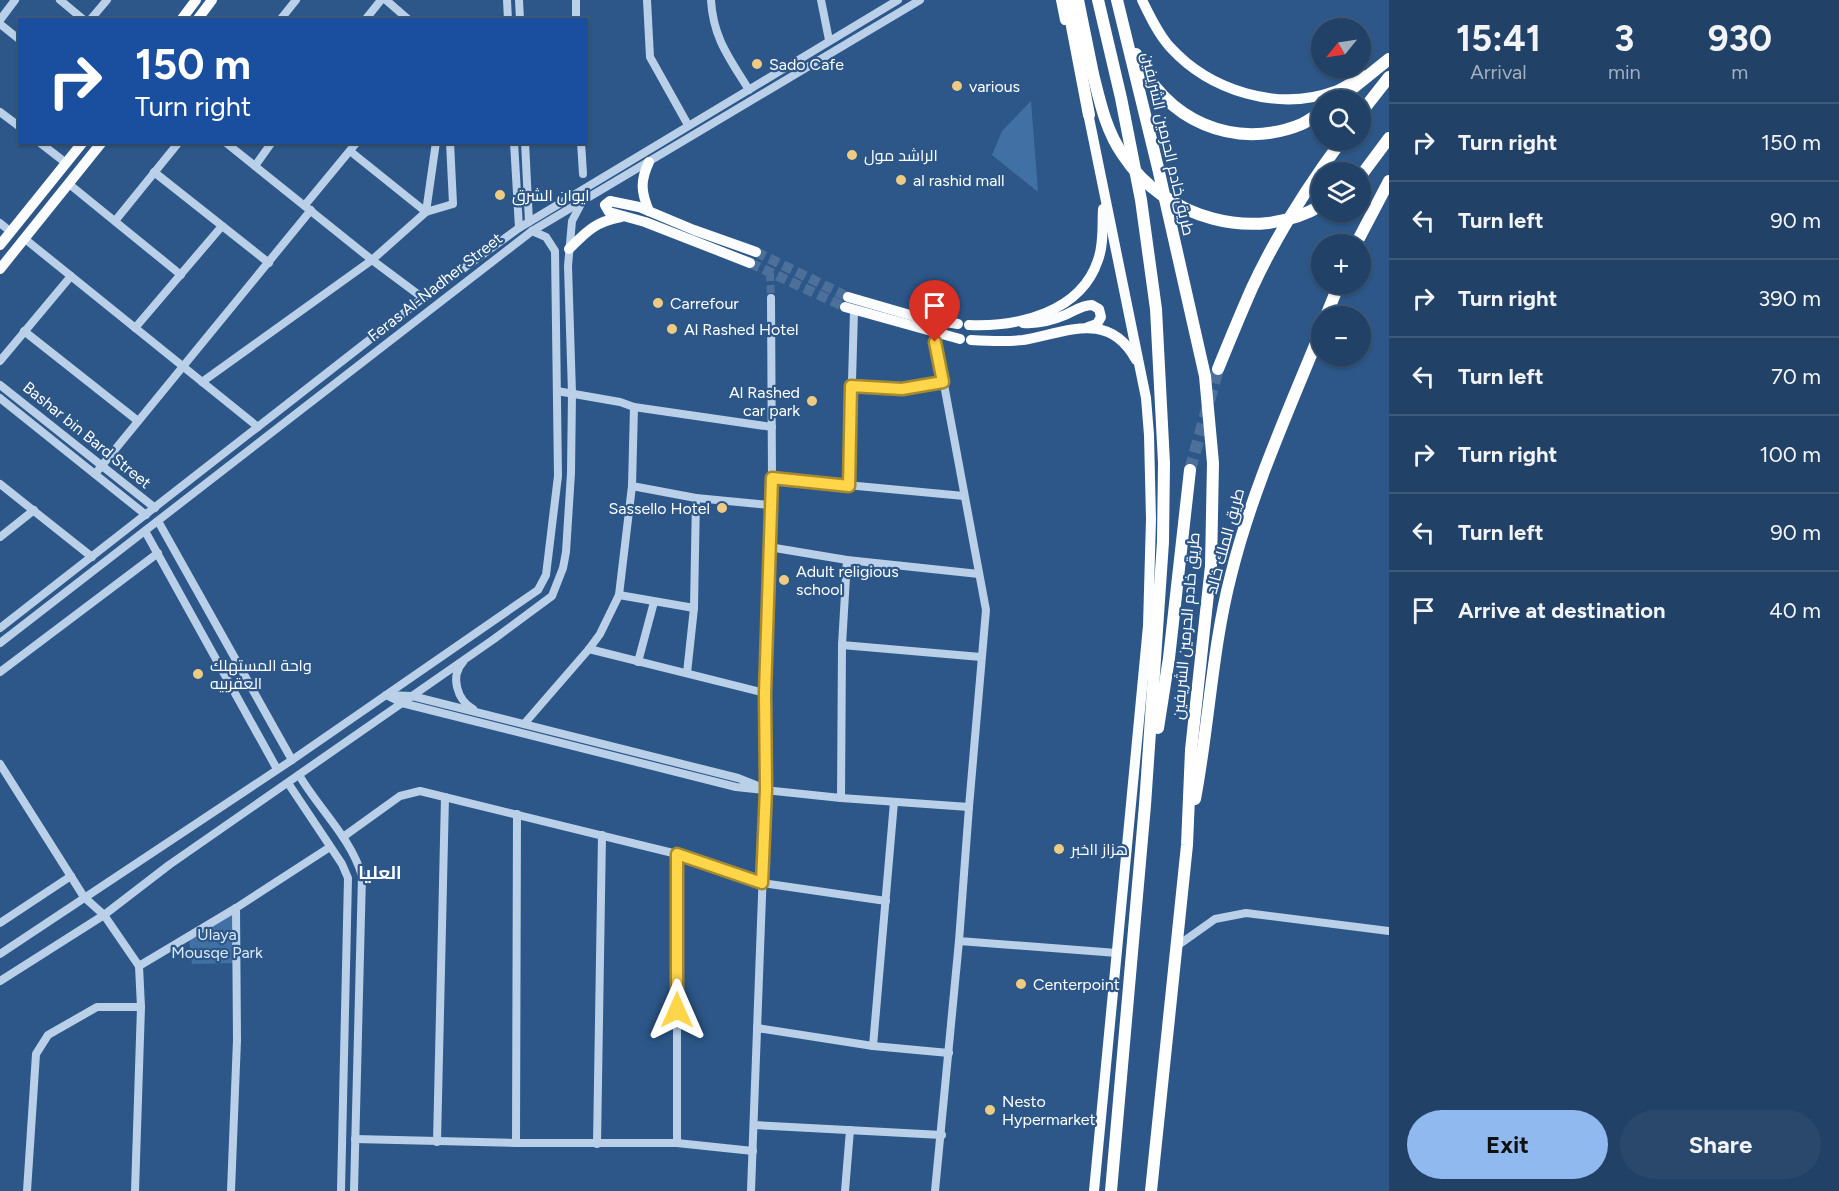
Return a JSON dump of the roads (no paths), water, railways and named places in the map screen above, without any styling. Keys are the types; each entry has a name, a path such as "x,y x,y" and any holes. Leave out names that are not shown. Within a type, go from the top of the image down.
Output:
{"highway":[{"path":"1067,0 1089,115"},
{"path":"1078,0 1105,120 1122,154 1140,177 1162,197 1204,216 1247,224 1280,221 1311,210"},
{"name":"طريق خادم الحرمين الشريفين","path":"1098,0 1142,200 1156,309 1164,464 1162,542 1145,805 1111,1191"},
{"path":"1117,0 1144,73 1171,105 1188,117 1223,131 1257,133 1270,133 1302,124 1311,119"},
{"name":"طريق خادم الحرمين الشريفين","path":"1117,0 1205,376 1213,463 1211,566 1191,750 1187,845 1151,1191"},
{"path":"1350,90 1386,61"},
{"path":"1371,100 1389,77"},
{"path":"1371,162 1386,142"},
{"path":"1218,369 1252,287 1277,240 1313,179 1335,150"},
{"path":"1361,234 1389,182"},
{"name":"طريق الملك خالد","path":"1187,845 1204,752 1218,639 1230,576 1255,492 1311,355"},
{"path":"1145,805 1168,657 1190,470"}],"main road":[{"path":"182,18 196,0"},
{"path":"198,18 212,0"},
{"path":"1059,0 1089,115 1146,398 1149,435 1151,519 1148,626 1094,1191"},
{"path":"1142,0 1150,18 1170,47 1195,69 1218,84 1238,91 1276,98 1314,96 1335,91 1386,61"},
{"path":"0,245 81,144"},
{"path":"0,268 100,144"},
{"path":"649,162 643,173 641,190 649,211"},
{"path":"1005,323 1037,316 1062,306 1071,300 1087,282 1094,272 1101,247 1104,194"},
{"path":"750,263 645,222 621,217 606,210 607,203 610,201 625,203 756,252"},
{"path":"569,249 595,225 621,217"},
{"path":"849,305 965,340 1019,340 1074,328 1088,328 1112,334 1124,343 1140,367"},
{"path":"849,305 964,325 1037,324 1092,305 1099,309 1101,317 1098,324 1088,328"}],"street":[{"path":"15,0 0,22 18,38"},
{"path":"60,0 82,18"},
{"path":"92,18 107,0"},
{"path":"282,18 296,0"},
{"path":"367,18 381,0"},
{"path":"386,0 407,18"},
{"path":"507,0 508,18"},
{"path":"519,0 520,18"},
{"path":"576,0 576,18"},
{"path":"647,0 650,57 688,125"},
{"path":"711,0 712,21 724,48 749,90"},
{"path":"820,0 829,40"},
{"name":"Feras Al-Nadher Street","path":"0,643 531,226 688,125 749,90 887,3 898,0"},
{"name":"Feras Al-Nadher Street","path":"0,628 423,298 519,228 531,226 583,201 920,0"},
{"path":"0,112 18,126"},
{"path":"42,144 66,163"},
{"path":"115,221 177,144"},
{"path":"228,144 423,298"},
{"path":"255,166 271,144"},
{"path":"95,474 269,263 355,144"},
{"path":"426,212 436,144"},
{"path":"202,382 372,260 426,212 453,204 450,144"},
{"path":"513,144 519,228"},
{"path":"0,954 292,760 538,590 546,575 558,476 555,251 546,237 531,226 525,144"},
{"path":"581,144 583,174"},
{"path":"350,151 426,212"},
{"path":"154,172 269,263"},
{"path":"69,184 181,275"},
{"path":"0,981 104,915 169,865 552,596 566,552 571,473 572,393 569,249 574,215 583,201"},
{"path":"0,223 11,232"},
{"path":"135,328 222,226"},
{"path":"25,238 258,427"},
{"path":"0,361 71,276"},
{"path":"751,1191 766,789 765,693 772,478 771,298"},
{"path":"849,305 851,386 849,486"},
{"path":"932,320 986,610 942,1135 935,1191"},
{"path":"24,331 138,421"},
{"path":"851,386 902,389 943,382"},
{"name":"Bashar bin Bard Street","path":"0,385 155,508"},
{"path":"557,391 620,402 634,407 772,427"},
{"name":"Bashar bin Bard Street","path":"0,398 146,515"},
{"path":"524,724 589,649 600,634 619,596 632,486 634,407"},
{"path":"772,478 964,496"},
{"path":"0,484 92,557"},
{"path":"632,486 696,498 770,504"},
{"path":"687,674 694,608 696,498"},
{"path":"0,537 34,510"},
{"path":"158,521 292,760"},
{"path":"145,531 277,769"},
{"path":"769,547 847,560 979,574"},
{"path":"0,672 158,554"},
{"path":"842,798 842,645 847,560"},
{"path":"619,596 694,608"},
{"path":"638,662 654,602"},
{"path":"842,645 981,657"},
{"path":"589,649 765,693"},
{"path":"466,658 459,666 456,677 459,694 466,705 478,713"},
{"path":"386,695 412,696 738,778 766,789"},
{"path":"386,695 402,703 736,787 842,798 969,807"},
{"path":"0,764 84,897 104,915 139,966 141,1006 135,1191"},
{"path":"299,775 343,837 358,862 362,876 354,1191"},
{"path":"288,783 342,864 348,878 341,1191"},
{"path":"343,837 400,796 420,791 677,854 762,883 886,901"},
{"path":"437,1142 445,797"},
{"path":"873,1046 894,802"},
{"path":"516,1143 518,814"},
{"path":"597,1144 602,835"},
{"path":"139,966 236,908 330,847"},
{"path":"676,1143 677,854"},
{"path":"0,923 71,876"},
{"path":"231,1191 237,1040 236,908"},
{"path":"1177,946 1215,919 1246,913 1389,931"},
{"path":"959,941 1117,953"},
{"path":"27,1191 36,1054 48,1035 98,1007 141,1006"},
{"path":"757,1028 873,1046 949,1053"},
{"path":"754,1125 942,1135"},
{"path":"845,1191 850,1130"},
{"path":"355,1138 437,1142 676,1143 753,1150"}],"tunnel":[{"path":"756,252 848,297"},
{"path":"750,263 845,307"},
{"path":"770,273 771,298"},
{"path":"1190,470 1218,369"}],"place":[{"name":"Sado Cafe","path":"757,64"},
{"name":"various","path":"957,86"},
{"name":"الراشد مول","path":"852,155"},
{"name":"al rashid mall","path":"901,180"},
{"name":"ايوان الشرق","path":"500,195"},
{"name":"Carrefour","path":"658,303"},
{"name":"Al Rashed Hotel","path":"672,329"},
{"name":"Al Rashed car park","path":"812,401"},
{"name":"Sassello Hotel","path":"722,508"},
{"name":"Adult religious school","path":"784,580"},
{"name":"واحة المستهلك العقربيه","path":"198,674"},
{"name":"هزاز ااخبر","path":"1059,849"},
{"name":"Centerpoint","path":"1021,984"},
{"name":"Nesto Hypermarket","path":"990,1110"}],"district":[{"name":"العليا","path":"380,873"}],"park label":[{"name":"Ulaya Mousqe Park","path":"217,943"}]}
